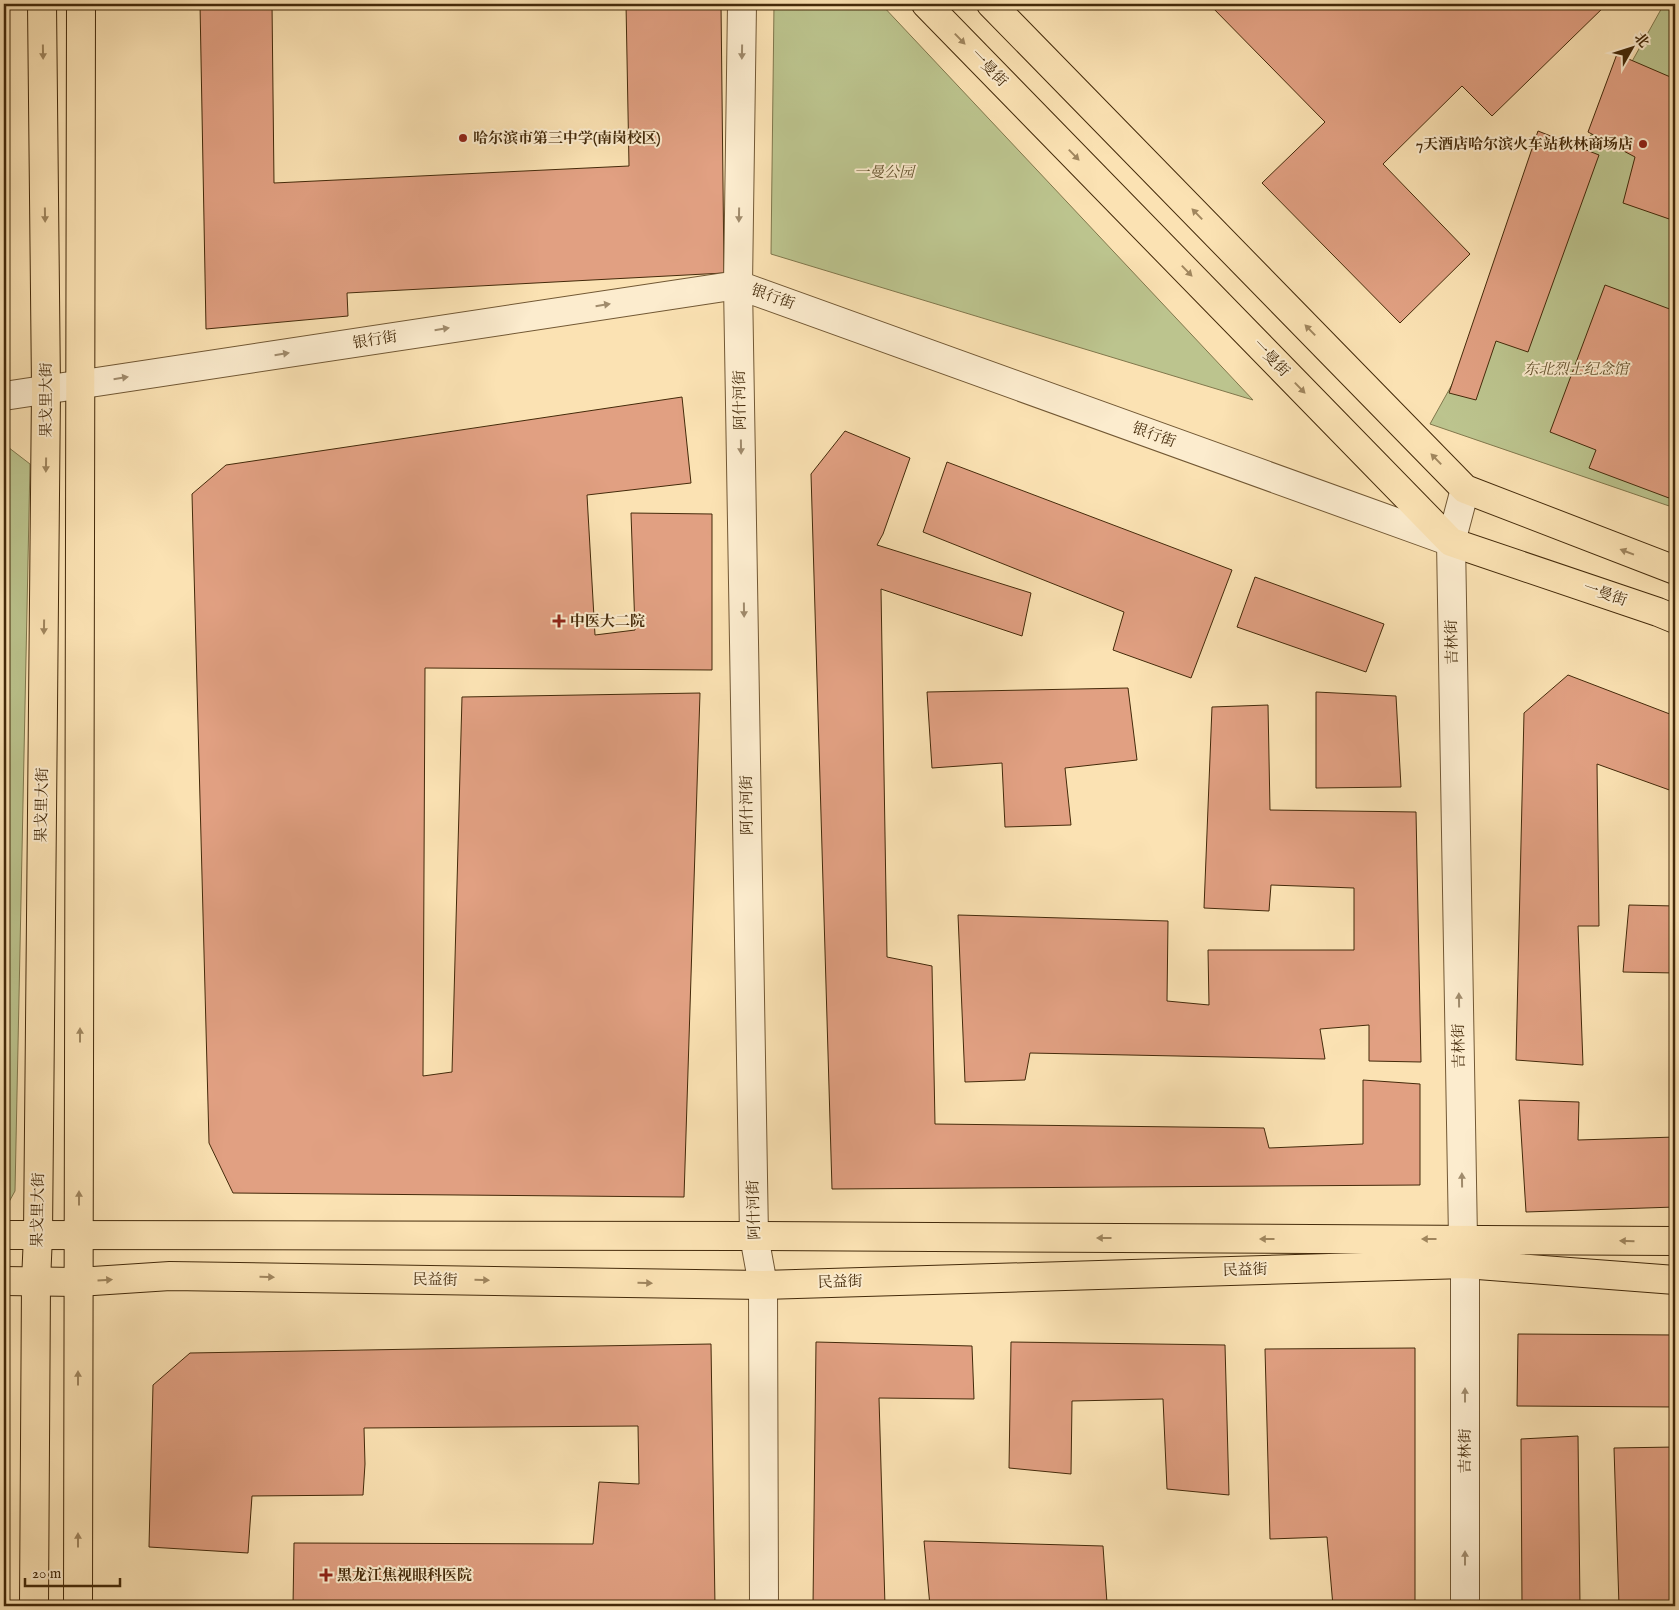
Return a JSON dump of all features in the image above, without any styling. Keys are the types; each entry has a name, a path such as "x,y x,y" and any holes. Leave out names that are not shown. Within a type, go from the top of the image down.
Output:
{"main road":[{"name":"果戈里大街","path":"34,1606 46,389 42,4"},
{"path":"78,1606 81,4"},
{"name":"一曼街","path":"926,4 1451,542 1670,614"},
{"path":"992,4 1465,489 1675,570"},
{"name":"民益街","path":"4,1235 754,1236 1464,1252 1675,1280"},
{"name":"民益街","path":"4,1281 78,1282 170,1276 763,1285 1675,1242"}],"street":[{"name":"阿什河街","path":"742,4 738,284 754,1236 763,1285 764,1606"},
{"name":"银行街","path":"4,396 738,284 1451,542"},
{"name":"吉林街","path":"1465,489 1451,542 1464,1252 1465,1606"}],"green space":[{"name":"一曼公园","path":"774,4 881,4 1253,400 771,254"},
{"name":"东北烈士纪念馆","path":"1664,4 1675,4 1675,508 1430,424"},
{"path":"4,444 30,464 15,1191 4,1211"}],"building":[{"path":"200,4 272,4 274,183 629,166 626,4 721,4 724,273 347,293 348,316 206,329"},
{"path":"1209,4 1607,4 1492,116 1462,86 1383,164 1470,254 1400,323 1262,183 1325,122"},
{"name":"7天酒店哈尔滨火车站秋林商场店","path":"1617,54 1675,79 1675,105 1672,115 1675,116 1675,221 1623,203 1635,157 1588,132"},
{"path":"1538,131 1599,155 1528,352 1496,341 1476,400 1449,393"},
{"path":"1605,285 1675,311 1675,481 1669,498 1589,468 1596,450 1550,432"},
{"path":"4,342 9,368 4,369"},
{"path":"682,397 691,483 587,495 595,635 635,630 631,513 712,514 712,670 425,668 423,1076 452,1072 462,697 700,693 684,1197 233,1193 209,1143 192,494 226,465"},
{"path":"845,431 910,458 883,534 877,545 1031,593 1022,636 881,589 887,957 932,966 935,1124 1264,1128 1269,1148 1363,1144 1363,1080 1420,1084 1420,1185 832,1189 811,474"},
{"path":"947,462 1232,570 1191,678 1113,650 1124,612 923,532"},
{"path":"1255,577 1384,624 1366,672 1237,627"},
{"path":"1568,675 1675,716 1675,792 1597,764 1599,926 1578,926 1583,1065 1516,1060 1524,713"},
{"path":"1128,688 1137,760 1065,768 1071,825 1005,827 1002,763 932,768 927,692"},
{"path":"1316,692 1396,696 1401,787 1316,788"},
{"path":"1268,705 1270,810 1416,812 1421,1062 1369,1061 1369,1025 1320,1029 1325,1059 1030,1053 1025,1080 965,1082 958,915 1168,921 1167,1001 1209,1005 1208,950 1354,950 1354,888 1271,885 1269,911 1204,908 1212,707"},
{"path":"1629,905 1675,906 1675,973 1623,972"},
{"path":"1519,1100 1579,1102 1578,1140 1675,1137 1675,1207 1526,1212"},
{"path":"4,1191 9,1192 9,1211 4,1211"},
{"path":"1518,1334 1675,1335 1675,1407 1517,1406"},
{"path":"816,1342 972,1346 974,1399 879,1398 885,1606 813,1606"},
{"path":"1011,1342 1225,1345 1229,1495 1167,1489 1163,1399 1072,1401 1071,1474 1009,1468"},
{"path":"711,1344 715,1606 293,1606 294,1543 593,1544 599,1482 639,1484 638,1426 364,1428 365,1464 363,1495 252,1496 248,1553 149,1547 153,1385 190,1353"},
{"path":"1415,1348 1415,1606 1333,1606 1327,1537 1270,1539 1265,1349"},
{"path":"1578,1436 1580,1606 1522,1606 1521,1439"},
{"path":"1675,1447 1675,1606 1619,1606 1614,1448"},
{"path":"924,1541 1103,1546 1107,1603 1084,1604 1084,1606 930,1606"}],"place":[{"name":"哈尔滨市第三中学(南岗校区)","path":"463,138"},
{"name":"7天酒店哈尔滨火车站秋林商场店","path":"1643,144"},
{"name":"中医大二院","path":"559,621"},
{"name":"黑龙江焦视眼科医院","path":"326,1575"}]}
